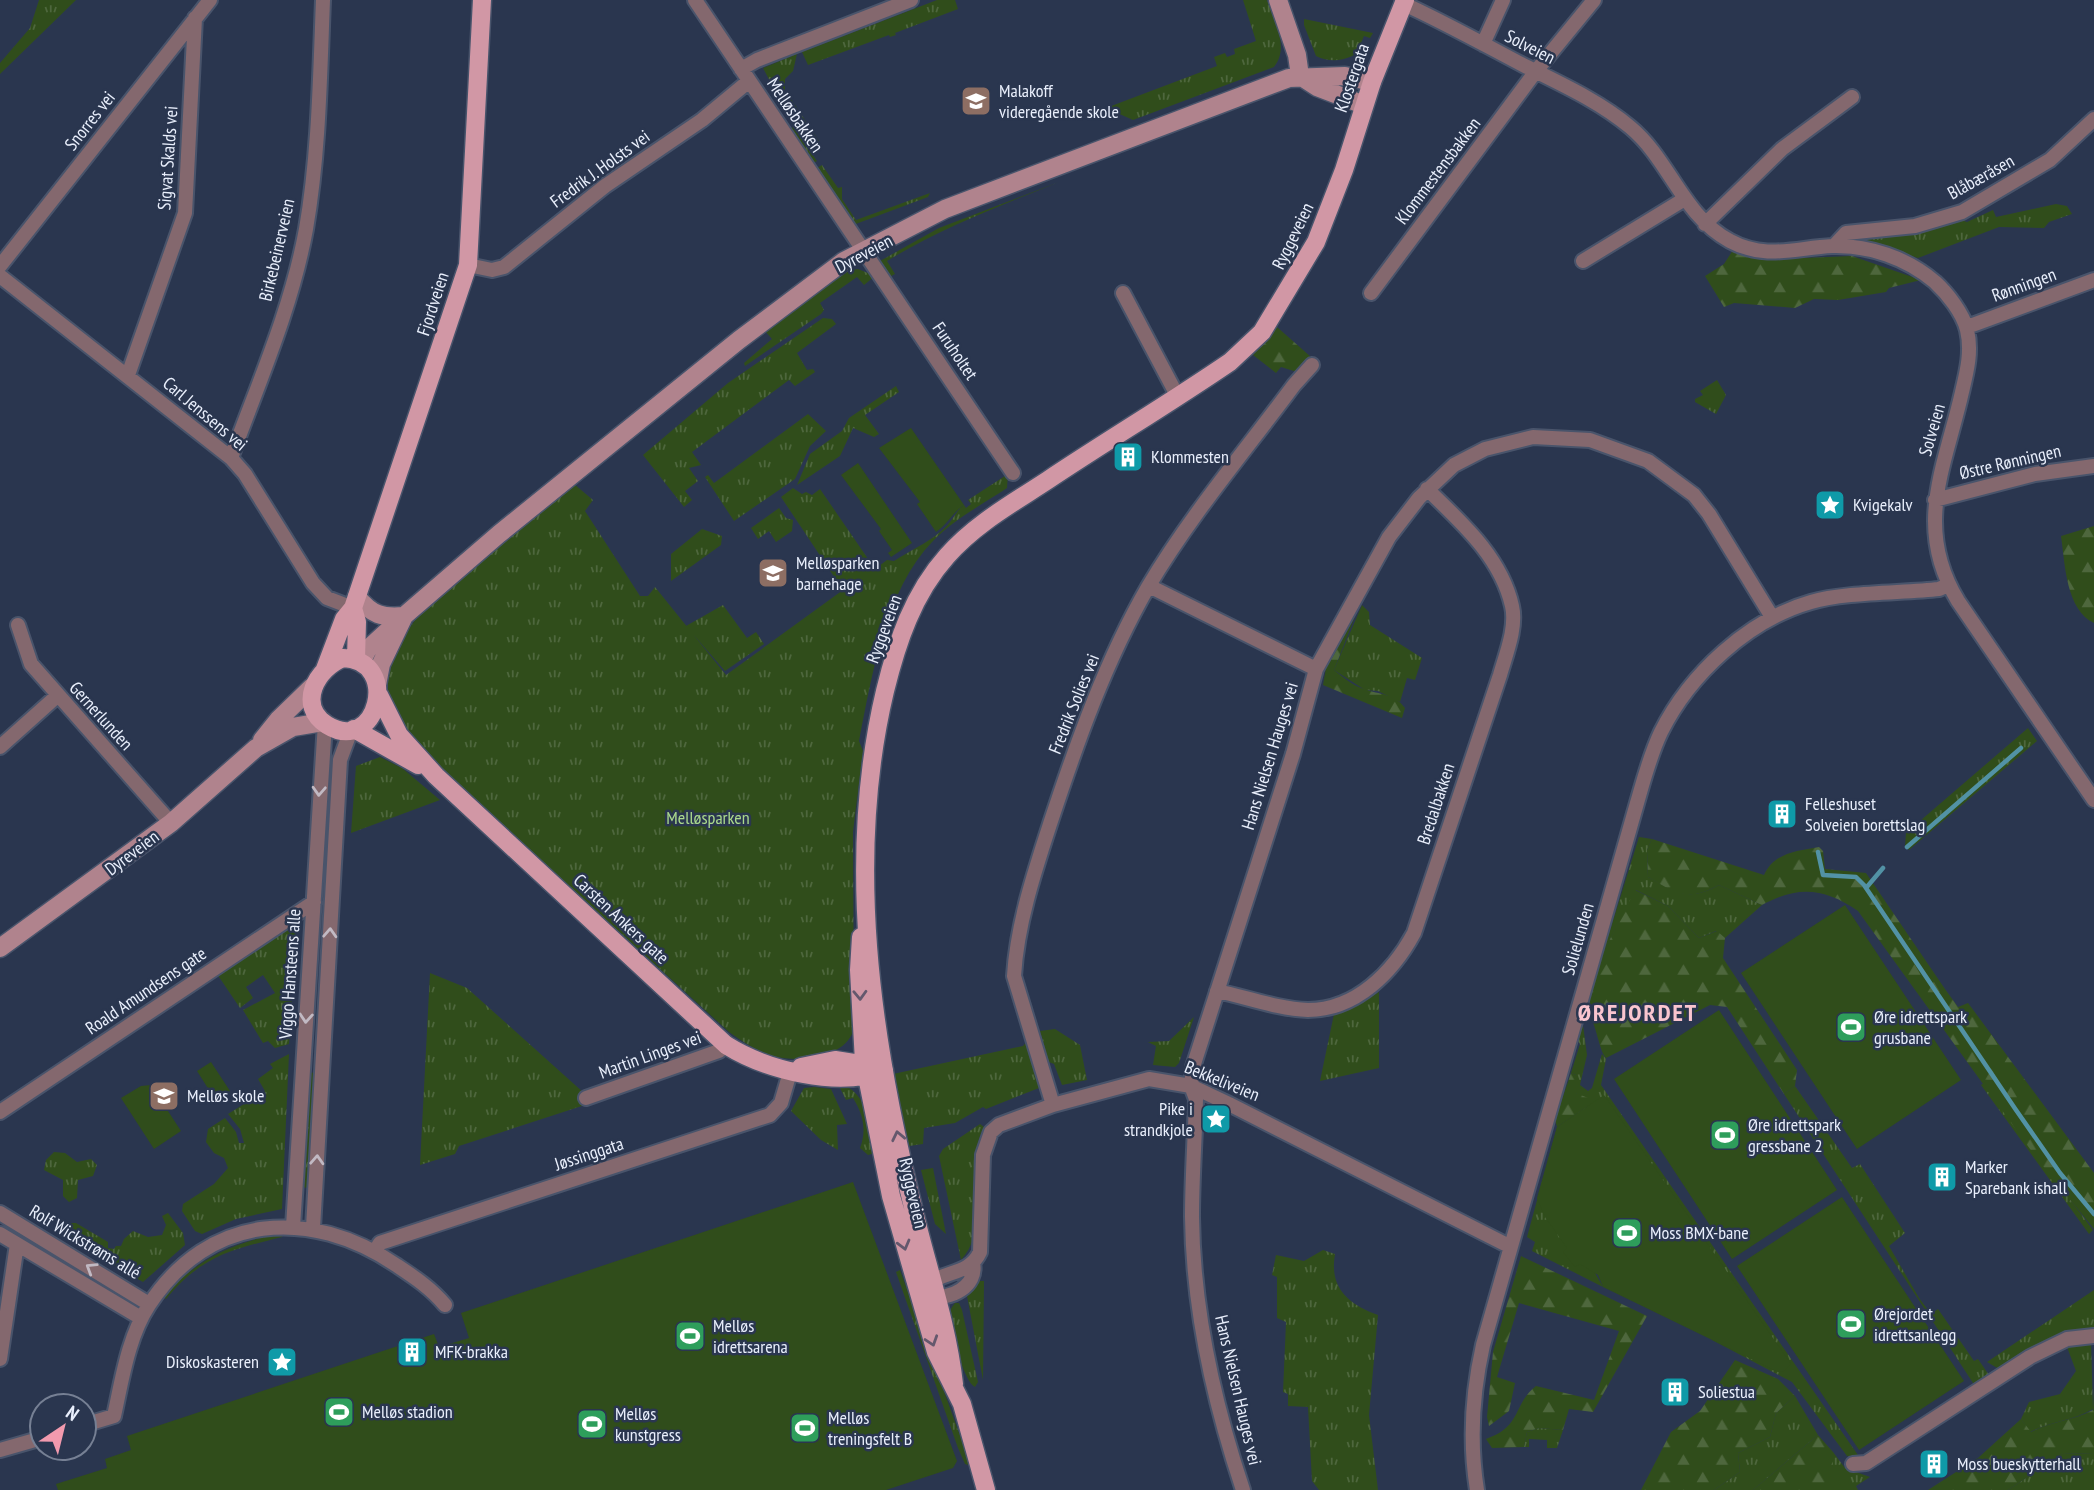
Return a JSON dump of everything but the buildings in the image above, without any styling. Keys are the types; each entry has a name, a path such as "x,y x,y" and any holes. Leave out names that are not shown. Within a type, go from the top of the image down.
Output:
{"main road":[{"name":"Fjordveien","path":"325,669 344,619 355,602 468,265 482,0"},
{"name":"Klostergata","path":"1344,170 1372,82 1404,1"},
{"name":"Ryggeveien","path":"954,1384 936,1352 918,1294 891,1196 865,1070 859,970 866,803 873,743 900,637 922,589 946,557 976,528 1230,362 1262,332 1316,242 1344,170"},
{"name":"Fjordveien","path":"355,602 358,660"},
{"path":"343,658 358,660 378,690 372,716 353,729 333,728 315,712 312,687 325,669 343,658"},
{"name":"Carsten Ankers gate","path":"378,690 399,735 436,776 726,1045 754,1060 791,1069 835,1060 865,1070 884,1070"},
{"name":"Carsten Ankers gate","path":"353,729 388,746 436,776"},
{"name":"Ryggeveien","path":"864,878 884,1070 912,1203 950,1346 954,1384 986,1490"}],"street":[{"name":"Snorres vei","path":"0,266 210,0"},
{"name":"Birkebeinerveien","path":"231,458 283,312 305,231 316,153 323,0"},
{"name":"Melløsbakken","path":"695,0 864,251"},
{"name":"Fredrik J. Holsts vei","path":"468,265 492,270 504,267 605,186 702,120 757,60 911,0"},
{"path":"1278,0 1297,55 1300,76 1317,87 1364,105"},
{"path":"1483,44 1503,0"},
{"name":"Klommestensbakken","path":"1371,293 1536,71 1594,0"},
{"name":"Solveien","path":"1404,1 1603,107 1631,128 1654,151 1683,200 1705,224 1729,240 1754,251 1782,254 1834,246 1885,254 1916,268 1941,288 1967,327 1969,362 1935,500 1935,532 1948,585 2094,800"},
{"name":"Sigvat Skalds vei","path":"128,375 186,213 195,18"},
{"name":"Dyreveien","path":"358,660 499,534 739,340 844,261 952,207 1289,78 1345,76 1372,82"},
{"path":"1705,224 1782,149 1852,97"},
{"name":"Blåbæråsen","path":"1834,246 1846,233 1915,226 1962,212 2050,160 2094,119"},
{"path":"1583,261 1683,200"},
{"name":"Furuholtet","path":"864,251 1013,473"},
{"name":"Carl Jenssens vei","path":"0,275 231,458 245,474 313,583 327,598 355,602"},
{"name":"Rønningen","path":"1967,327 2094,280"},
{"path":"1123,293 1178,397"},
{"name":"Fredrik Solies vei","path":"1053,1105 1014,976 1015,954 1040,854 1063,783 1104,678 1149,586 1201,510 1294,385 1312,365"},
{"name":"Hans Nielsen Hauges vei","path":"1242,1490 1211,1374 1198,1290 1192,1219 1196,1099 1191,1086 1193,1067 1293,754 1316,669 1389,537 1427,489 1454,465 1485,449 1533,437 1590,440 1648,461 1694,495 1709,514 1772,617"},
{"name":"Østre Rønningen","path":"1935,500 2035,474 2094,466"},
{"name":"Bredalbakken","path":"1217,991 1306,1010 1330,1006 1357,996 1376,983 1392,967 1414,933 1500,674 1511,633 1513,607 1497,569 1476,538 1427,489"},
{"name":"Solielunden","path":"1477,1490 1471,1435 1476,1381 1509,1246 1637,803 1660,736 1700,676 1720,656 1772,617 1819,600 1939,589 1948,585"},
{"path":"1149,586 1316,669"},
{"path":"355,602 386,618 404,617"},
{"name":"Dyreveien","path":"378,690 381,664 404,617"},
{"name":"Gernerlunden","path":"18,625 31,664 172,822"},
{"name":"Dyreveien","path":"0,948 172,822 256,748 278,720 312,687"},
{"path":"0,747 57,696"},
{"name":"Dyreveien","path":"256,748 293,727 324,722"},
{"name":"Viggo Hansteens alle","path":"293,1227 324,722"},
{"name":"Viggo Hansteens alle","path":"313,1228 340,760 353,729"},
{"name":"Roald Amundsens gate","path":"0,1112 313,902"},
{"name":"Martin Linges vei","path":"586,1098 719,1051 726,1045"},
{"name":"Jøssinggata","path":"375,1251 380,1243 770,1115 781,1103 791,1069"},
{"name":"Bekkeliveien","path":"938,1298 962,1290 973,1277 973,1262 982,1240 983,1156 990,1132 999,1125 1053,1105 1140,1079 1165,1080 1191,1086 1296,1135 1509,1246"},
{"name":"Rolf Wickstrøms allé","path":"0,1213 149,1304"},
{"path":"98,1421 114,1416 125,1366 141,1318 149,1304 191,1259 219,1241 270,1227 313,1228 340,1235 375,1251 430,1288 445,1305"},
{"name":"Rolf Wickstrøms allé","path":"0,1234 141,1318"},
{"path":"0,1359 16,1244"},
{"path":"918,1294 933,1280 958,1273 973,1262"},
{"path":"918,1294 938,1298"},
{"path":"1853,1464 1866,1463 2030,1357 2067,1339 2094,1336"},
{"path":"0,1450 28,1442"}],"green space":[{"path":"39,0 76,0 0,74 0,63 30,28"},
{"path":"937,0 955,0 958,9 895,33 896,35 889,35 808,65 802,52"},
{"path":"1243,0 1267,0 1281,43 1279,59 1274,67 1133,120 1106,108 1217,66 1214,57 1225,53 1227,57 1235,54 1234,49 1256,41"},
{"path":"1304,19 1373,33 1370,38 1364,36 1361,43 1366,46 1355,54 1343,59 1323,59 1316,56"},
{"path":"797,54 793,71 785,79 785,90 780,100 763,68"},
{"path":"789,96 819,141 808,148 817,161 812,164 790,132 794,124 784,108"},
{"path":"822,165 838,188 842,187 842,199 856,220 930,193 928,197 853,225 815,169"},
{"path":"1059,182 971,218 907,249 887,261 895,274 891,276 880,261 939,228"},
{"path":"2056,204 2067,206 2072,214 2049,222 2044,228 1999,227 1918,258 1854,237 1955,218 1967,222 1993,210 1996,217"},
{"path":"1733,250 1776,259 1852,256 1921,280 1889,288 1886,292 1838,300 1814,299 1795,308 1734,303 1724,307 1705,276 1724,264"},
{"path":"858,269 875,276 864,285 857,277 820,303 824,310 821,314 745,366 744,363 772,339 765,331 823,285"},
{"path":"823,318 832,319 836,324 797,353 807,370 813,369 815,372 795,386 789,380 692,452 701,465 689,468 698,481 685,491 692,500 684,507 643,455 728,383"},
{"path":"1277,327 1311,357 1297,372 1281,367 1276,373 1253,355"},
{"path":"1717,380 1726,395 1716,414 1695,402 1695,399 1703,395 1700,391"},
{"path":"896,386 899,392 865,415 879,434 874,437 853,428 840,456 797,485 810,454 842,431 849,418"},
{"path":"808,414 826,431 810,446 795,479 734,521 705,477 708,475 714,483"},
{"path":"911,428 964,505 936,532 917,504 920,502 879,448"},
{"path":"858,463 912,543 891,557 888,553 892,550 879,531 881,529 841,475"},
{"name":"Melløsparken","path":"1008,474 1007,488 950,526 917,561 903,584 883,635 859,741 863,751 853,832 854,1029 849,1039 831,1053 795,1059 773,1056 750,1046 729,1032 433,761 409,736 392,707 389,696 390,667 404,637 427,607 488,549 574,484 593,500 585,511 640,596 648,596 655,587 726,675 843,590 781,497 793,488 802,494 806,492 812,495 820,489 875,569 887,560 894,561 945,528 961,507 964,505 966,508 971,504 968,500"},
{"path":"779,508 786,518 793,520 792,531 776,542 769,531 758,539 751,528"},
{"path":"2094,526 2094,623 2085,617 2072,597 2061,536"},
{"path":"702,529 722,536 721,545 671,581 671,554"},
{"path":"1360,604 1334,670 1356,686 1386,695 1401,703 1405,708 1402,718 1323,685 1326,668"},
{"path":"723,605 747,638 756,632 764,644 725,671 686,626"},
{"path":"1362,605 1369,612 1370,625 1422,658 1415,680 1407,678 1400,702 1378,691 1365,690 1334,670"},
{"path":"2028,728 2037,741 1909,850 1905,846 1906,833"},
{"path":"380,757 402,768 440,800 351,833 356,766"},
{"path":"1639,837 1652,839 1647,850 1648,877 1658,883 1675,891 1691,894 1719,885 1762,905 1725,938 1716,931 1699,938 1668,906 1636,890 1603,953"},
{"path":"1652,839 1764,875 1780,858 1819,847 1823,851 1825,869 1866,873 1958,1007 1968,1003 2094,1173 2094,1229 2038,1160 1858,911 1834,898 1811,892 1788,894 1762,905 1719,885 1698,893 1682,894 1648,877 1647,850"},
{"path":"1635,890 1668,906 1699,938 1717,931 1725,938 1723,958 1797,1070 1795,1086 1784,1094 1727,1007 1710,1005 1606,1058 1587,1010 1603,953"},
{"name":"Øre idrettspark grusbane","path":"1845,905 1961,1080 1857,1149 1741,973"},
{"path":"297,922 289,1044 275,1048 268,1041 263,1043 243,1010 275,993 263,975 246,987 253,998 240,1008 217,974"},
{"path":"430,973 467,988 584,1093 588,1104 459,1146 455,1154 420,1165"},
{"path":"1379,992 1379,1068 1320,1081 1334,1014 1353,1008"},
{"name":"Øre idrettspark gressbane 2","path":"1719,1010 1837,1190 1732,1259 1614,1079"},
{"path":"1194,1017 1179,1063 1175,1067 1153,1065 1156,1046 1148,1042 1169,1041"},
{"path":"1583,1025 1587,1055 1580,1085 1588,1091 1592,1088 1602,1054 1606,1059 1601,1085 1860,1458 1847,1456 1792,1382 1712,1340 1748,1305 1639,1147 1589,1262 1603,1287 1532,1251 1535,1242 1527,1237 1557,1127 1588,1106 1576,1093 1576,1075 1571,1073 1580,1044 1577,1040"},
{"path":"1055,1029 1080,1045 1087,1080 1062,1085 1054,1064 1049,1062 1040,1031"},
{"path":"1028,1040 1042,1083 1039,1088 986,1109 983,1107 955,1123 924,1128 923,1144 909,1146 893,1074 1023,1046"},
{"path":"289,1054 282,1209 236,1219 202,1234 195,1231 182,1211 183,1204 214,1184 228,1168 224,1158 214,1153 206,1142 208,1129 225,1118 236,1132 239,1143 244,1143 240,1129 228,1114 265,1091 258,1079 273,1068 270,1064"},
{"path":"211,1062 230,1091 216,1101 197,1071"},
{"path":"309,1072 314,1073 308,1188 302,1187"},
{"path":"1571,1073 1576,1075 1576,1093 1588,1098 1588,1106 1557,1127 1555,1120"},
{"path":"1984,1083 2093,1230 2089,1234 1981,1085"},
{"path":"838,1084 856,1094 862,1102 875,1153 868,1155 860,1148 863,1128 859,1110 853,1098 846,1100"},
{"path":"151,1085 181,1131 154,1149 121,1098 141,1086"},
{"path":"1795,1086 1852,1168 1860,1164 1905,1233 1889,1246 1931,1314 1938,1309 1974,1361 1978,1359 1989,1375 1975,1386 1784,1094"},
{"path":"804,1088 831,1089 847,1124 837,1125 838,1150 821,1140 791,1111"},
{"name":"Moss BMX-bane","path":"1604,1095 1791,1364 1783,1372 1603,1287 1598,1275 1580,1264 1575,1267 1563,1252 1567,1248 1545,1217 1537,1198 1557,1127"},
{"path":"980,1124 984,1127 976,1159 975,1230 970,1246 961,1260 939,1156 943,1149"},
{"path":"54,1152 65,1153 77,1162 91,1159 97,1165 93,1176 78,1180 77,1198 69,1202 63,1196 63,1180 44,1170 46,1160"},
{"path":"933,1168 946,1234 935,1224 921,1170"},
{"name":"Melløs idrettsarena","path":"853,1182 957,1461 953,1468 886,1490 58,1490 56,1484 107,1468 105,1459 131,1450 127,1436 434,1334 439,1347 469,1338 461,1313"},
{"name":"Ørejordet idrettsanlegg","path":"1842,1197 1964,1381 1859,1450 1737,1266"},
{"path":"168,1213 183,1233 185,1245 143,1282 63,1236 65,1223 76,1223 108,1242 108,1248 114,1249 121,1246 133,1231 148,1237 162,1235 166,1225 162,1216"},
{"path":"282,1234 282,1237 218,1257 192,1273 166,1299 163,1296 189,1272 217,1254 264,1237"},
{"path":"1323,1250 1335,1254 1335,1276 1343,1293 1358,1306 1378,1315 1369,1415 1378,1490 1319,1490 1312,1481 1308,1407 1288,1406 1288,1394 1283,1392 1286,1322 1277,1318 1277,1277 1272,1275 1276,1255 1304,1261"},
{"path":"1521,1256 1647,1316 1593,1412 1569,1409 1563,1430 1539,1428 1527,1432 1524,1447 1492,1448 1486,1439 1498,1434 1512,1422 1523,1400 1536,1386 1594,1400 1619,1331 1519,1303 1497,1377 1515,1383 1509,1411 1489,1426 1487,1417 1493,1352"},
{"path":"900,1270 971,1466 965,1464 958,1448 896,1272"},
{"path":"979,1281 984,1281 983,1380 967,1296"},
{"path":"2094,1290 2094,1331 1999,1369 1987,1362"},
{"path":"955,1303 959,1303 962,1310 978,1382 975,1387 962,1367 952,1334 949,1316"},
{"path":"2091,1342 2093,1409 2030,1432 2021,1419 2029,1402 2060,1394 2076,1371 2067,1347"},
{"path":"1735,1360 1778,1379 1795,1396 1776,1413 1770,1437 1738,1453 1740,1472 1714,1490 1641,1490 1671,1432 1700,1411"},
{"path":"2094,1385 2094,1453 2062,1454 2008,1490 1928,1490 1978,1458 2021,1419 2031,1432 2093,1410"},
{"path":"1795,1396 1818,1435 1753,1490 1714,1490 1740,1472 1738,1453 1770,1437 1776,1413"},
{"path":"1539,1428 1563,1430 1557,1448 1547,1448 1547,1440 1529,1439 1529,1447 1524,1447 1527,1432"},
{"path":"1818,1435 1833,1452 1833,1490 1753,1490"},
{"path":"1833,1452 1845,1468 1870,1477 1856,1486 1858,1490 1833,1490"},
{"path":"2094,1453 2094,1490 2008,1490 2062,1454"}],"waterway":[{"path":"1907,847 2021,748"},
{"path":"1818,852 1823,875 1856,877 1864,885 2060,1173 2094,1214"},
{"path":"1866,888 1883,868"}],"place":[{"name":"Malakoff videregående skole","path":"976,101"},
{"name":"Klommesten","path":"1128,457"},
{"name":"Kvigekalv","path":"1830,505"},
{"name":"Melløsparken barnehage","path":"773,573"},
{"name":"Felleshuset Solveien borettslag","path":"1782,814"},
{"name":"Øre idrettspark grusbane","path":"1851,1027"},
{"name":"Melløs skole","path":"164,1096"},
{"name":"Pike i strandkjole","path":"1216,1119"},
{"name":"Øre idrettspark gressbane 2","path":"1725,1135"},
{"name":"Marker Sparebank ishall","path":"1942,1177"},
{"name":"Moss BMX-bane","path":"1627,1233"},
{"name":"Ørejordet idrettsanlegg","path":"1851,1324"},
{"name":"Melløs idrettsarena","path":"690,1336"},
{"name":"MFK-brakka","path":"412,1352"},
{"name":"Diskoskasteren","path":"282,1362"},
{"name":"Soliestua","path":"1675,1392"},
{"name":"Melløs stadion","path":"339,1412"},
{"name":"Melløs kunstgress","path":"592,1424"},
{"name":"Melløs treningsfelt B","path":"805,1428"},
{"name":"Moss bueskytterhall","path":"1934,1464"}],"district":[{"name":"ØREJORDET","path":"1638,1013"}]}
